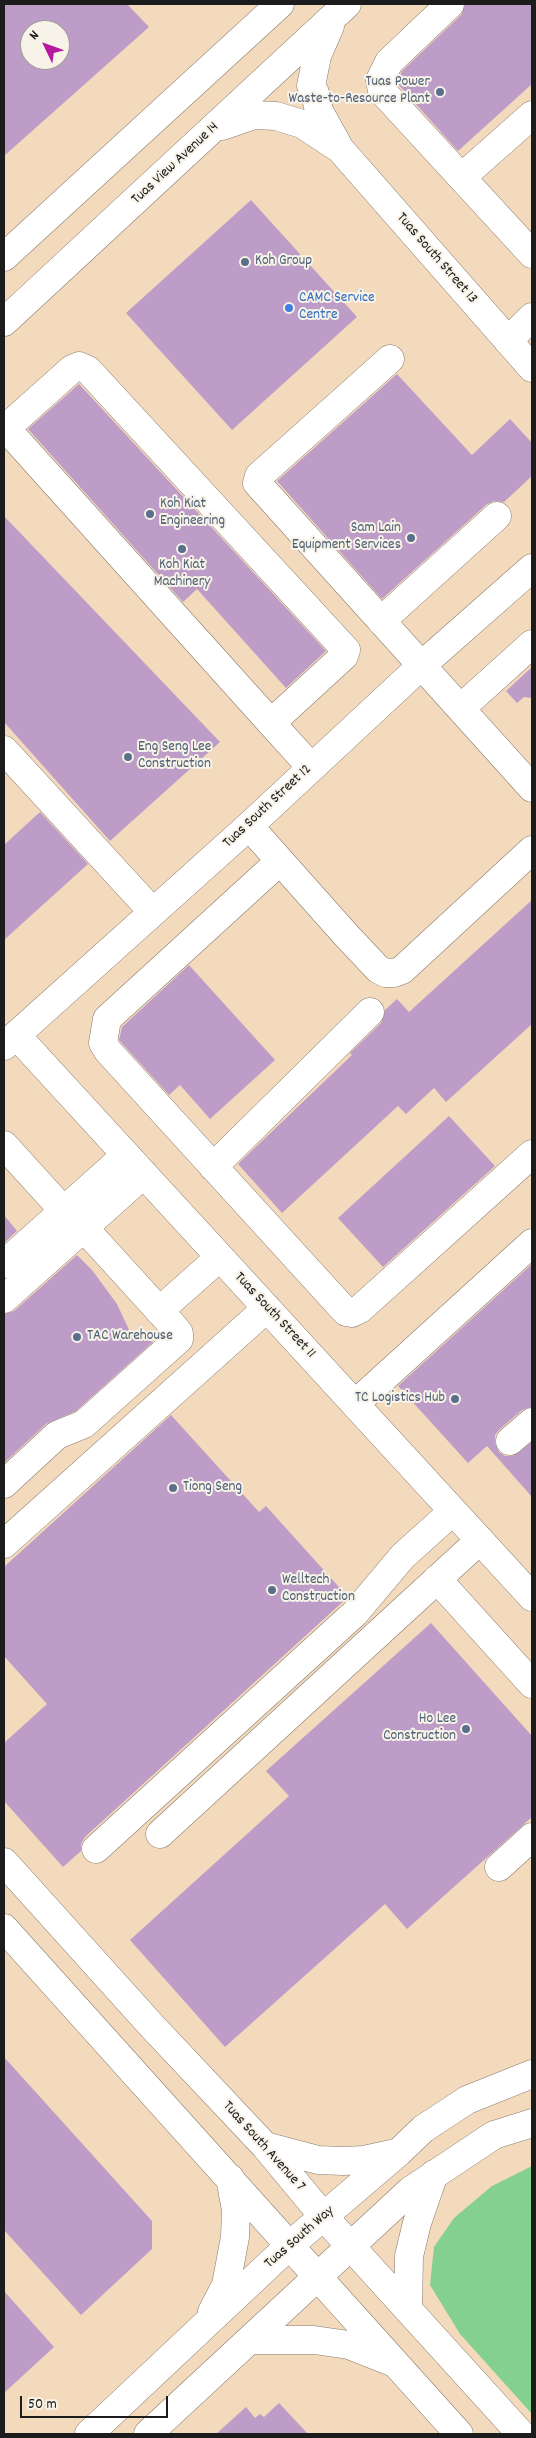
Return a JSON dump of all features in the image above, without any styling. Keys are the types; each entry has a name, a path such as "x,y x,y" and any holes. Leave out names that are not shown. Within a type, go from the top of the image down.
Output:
{"street":[{"path":"4,257 280,4"},
{"path":"450,4 389,62 380,80 382,91 532,254"},
{"name":"Tuas View Avenue 14","path":"4,322 214,130 341,10"},
{"name":"Tuas South Street 13","path":"341,10 317,56 311,86 320,111 340,149 532,368"},
{"name":"Tuas South Street 13","path":"214,130 237,119 254,115 276,116 302,124 340,149"},
{"path":"462,177 528,128"},
{"path":"508,341 532,317"},
{"path":"390,359 259,476 257,484 532,788"},
{"path":"271,723 344,656 346,650 88,370 79,366 72,369 15,420 11,425 11,432 271,723 311,767"},
{"path":"381,620 497,516"},
{"name":"Tuas South Street 12","path":"10,1041 152,911 249,826 422,665 532,568"},
{"path":"461,708 532,644"},
{"path":"4,750 152,911"},
{"path":"249,826 378,970 394,973 402,970 532,850"},
{"path":"280,861 105,1023 103,1043 105,1047 213,1168 346,1312 352,1313 360,1309 532,1154"},
{"path":"213,1168 370,1012"},
{"name":"Tuas South Street 11","path":"10,1041 126,1154 532,1597"},
{"path":"4,1145 63,1210"},
{"path":"4,1264 126,1154"},
{"path":"4,1299 144,1174"},
{"path":"4,1484 57,1436 84,1424 179,1339 179,1333 84,1228"},
{"path":"355,1404 532,1243"},
{"path":"160,1311 220,1257"},
{"path":"4,1544 266,1308"},
{"path":"510,1441 532,1422"},
{"path":"96,1849 355,1613 402,1556 453,1511"},
{"path":"160,1834 480,1540"},
{"path":"437,1579 532,1684"},
{"path":"499,1867 532,1837"},
{"name":"Tuas South Avenue 7","path":"4,1862 151,2025 265,2146 324,2217 521,2434"},
{"path":"4,1928 459,2434"},
{"name":"Tuas South Way","path":"89,2434 290,2245 399,2152 423,2129 467,2100 532,2074"},
{"path":"148,2434 318,2276 352,2247 410,2191 494,2135 532,2123"},
{"path":"265,2146 318,2160 364,2160 399,2152"},
{"path":"408,2310 409,2256 434,2174"},
{"path":"205,2325 226,2285 235,2237 236,2210 230,2178"},
{"path":"250,2340 314,2340 349,2345 396,2364"}],"green space":[{"path":"532,2166 532,2414 460,2334 430,2285 434,2247 454,2218 492,2186"}],"building":[{"path":"4,4 127,4 149,27 4,156"},
{"path":"465,4 532,4 532,84 458,151 396,82 402,71 461,15"},
{"path":"251,200 357,317 232,430 126,313"},
{"path":"397,374 472,455 510,419 532,443 532,476 504,502 494,501 487,504 382,599 277,481"},
{"path":"79,384 326,651 286,688 197,589 183,602 28,429"},
{"path":"4,516 220,742 110,841 4,722"},
{"path":"532,667 532,698 524,697 517,703 506,691"},
{"path":"40,812 88,864 4,940 4,845"},
{"path":"532,900 532,1024 446,1102 434,1088 406,1114 398,1106 282,1213 238,1164 352,1055 350,1053 381,1023 385,1010 397,999 409,1012"},
{"path":"189,965 275,1060 210,1119 180,1085 169,1095 119,1040 122,1027"},
{"path":"449,1116 495,1166 383,1267 338,1218"},
{"path":"4,1215 17,1231 4,1243"},
{"path":"77,1255 92,1270 117,1304 131,1334 153,1342 76,1411 46,1424 4,1463 4,1314 14,1311"},
{"path":"532,1264 532,1407 522,1410 500,1429 495,1435 495,1443 499,1452 505,1456 512,1456 532,1442 532,1497 487,1446 468,1463 398,1386"},
{"path":"171,1415 259,1512 266,1506 348,1597 85,1837 81,1844 81,1851 63,1867 4,1801 4,1743 47,1704 4,1656 4,1567"},
{"path":"431,1623 532,1736 532,1817 407,1929 385,1904 225,2047 130,1940 289,1796 266,1771"},
{"path":"4,2057 152,2221 152,2249 81,2315 4,2230"},
{"path":"4,2291 54,2347 4,2393"},
{"path":"279,2403 308,2434 216,2434 246,2407 255,2418 260,2414 264,2417"}],"place":[{"name":"Tuas Power Waste-to-Resource Plant","path":"440,92"},
{"name":"Koh Group","path":"245,262"},
{"name":"CAMC Service Centre","path":"289,308"},
{"name":"Koh Kiat Engineering","path":"150,514"},
{"name":"Sam Lain Equipment Services","path":"411,538"},
{"name":"Koh Kiat Machinery","path":"182,549"},
{"name":"Eng Seng Lee Construction","path":"128,757"},
{"name":"TAC Warehouse","path":"77,1337"},
{"name":"TC Logistics Hub","path":"455,1399"},
{"name":"Tiong Seng","path":"173,1488"},
{"name":"Welltech Construction","path":"272,1590"},
{"name":"Ho Lee Construction","path":"466,1729"}]}
